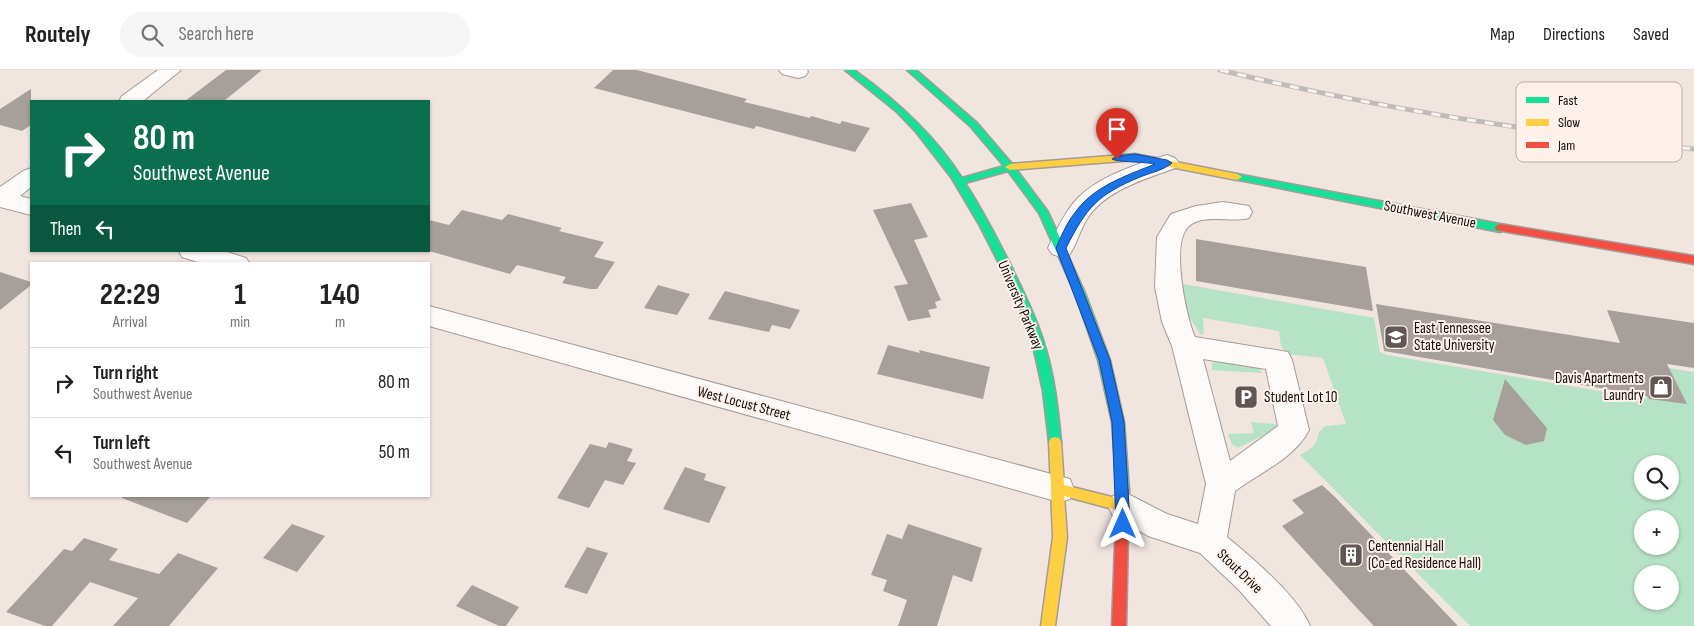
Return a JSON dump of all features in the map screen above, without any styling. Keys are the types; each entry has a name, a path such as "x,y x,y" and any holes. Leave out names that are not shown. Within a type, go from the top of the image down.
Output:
{"main road":[{"name":"University Parkway","path":"849,70 880,90 914,122 946,157 962,181 1024,306 1042,354 1051,400 1059,489 1059,550 1048,626"},
{"path":"911,70 974,125 1010,167 1043,212 1061,248 1104,360 1118,422 1124,506 1119,626"},
{"name":"Southwest Avenue","path":"962,181 1010,167 1135,157 1527,233 1694,260"},
{"path":"1059,489 1124,506"}],"street":[{"path":"131,100 171,70"},
{"path":"1061,248 1078,215 1096,196 1114,184 1167,163"},
{"path":"0,199 30,177"},
{"path":"0,199 30,207"},
{"path":"1210,542 1221,484 1186,346 1175,322 1168,287 1169,237 1180,220 1196,214 1223,210 1240,212"},
{"path":"195,252 230,262"},
{"name":"West Locust Street","path":"430,316 1059,489"},
{"path":"1186,346 1278,360 1294,430 1285,440 1245,465 1221,484"},
{"name":"Stout Drive","path":"1124,506 1159,526 1210,542 1250,578 1293,626"}],"green space":[{"path":"1183,284 1374,318 1380,352 1387,355 1647,399 1631,362 1694,372 1694,626 1470,626 1300,455 1313,446 1319,432 1325,426 1346,424 1323,358 1288,354 1281,346 1279,331 1203,318 1204,334 1201,335 1186,312"},
{"path":"1216,361 1259,368 1262,373 1212,370 1212,363"},
{"path":"1251,422 1275,424 1278,428 1238,448 1232,444 1228,434 1254,433"}],"building":[{"path":"226,70 262,70 225,100 186,100"},
{"path":"613,70 637,70 747,99 744,102 810,118 811,116 840,124 842,121 870,128 855,152 756,126 754,129 594,88"},
{"path":"31,89 30,126 22,131 0,125 0,109"},
{"path":"911,203 928,237 914,240 941,300 935,302 937,308 928,310 931,317 908,321 894,286 908,284 873,210"},
{"path":"462,210 502,220 508,214 562,228 559,231 604,242 594,257 615,262 597,289 562,283 566,277 517,265 510,274 430,251 430,220 449,225"},
{"path":"1196,239 1366,267 1373,311 1196,281"},
{"path":"0,272 30,282 30,286 0,310"},
{"path":"658,285 690,294 677,315 644,308"},
{"path":"725,291 800,310 790,329 772,325 769,332 708,319"},
{"path":"1376,304 1620,343 1607,310 1694,323 1694,368 1667,364 1687,404 1649,399 1647,396 1384,351"},
{"path":"888,345 920,353 919,350 990,367 983,399 877,374"},
{"path":"1505,379 1547,428 1544,441 1526,445 1505,435 1493,420"},
{"path":"609,442 633,449 627,461 636,463 623,485 605,480 589,508 557,498 590,444 606,448"},
{"path":"685,467 706,474 704,480 726,487 709,523 663,509"},
{"name":"Centennial Hall (Co-ed Residence Hall)","path":"1322,485 1458,626 1374,626 1282,526 1304,513 1292,500"},
{"path":"122,497 210,497 187,523"},
{"path":"292,524 325,536 297,572 263,558"},
{"path":"908,524 982,548 972,582 953,575 937,626 898,626 907,600 883,591 887,580 871,575 887,534 902,539"},
{"path":"84,538 118,549 109,560 159,574 178,553 218,568 169,626 113,626 138,598 90,582 52,626 45,626 6,612 64,549 72,551"},
{"path":"587,547 608,553 587,594 564,587"},
{"path":"472,585 519,607 506,626 499,626 456,606"}],"railway":[{"path":"1220,70 1337,96 1516,127"},
{"path":"1682,148 1694,149"}],"traffic: fast":[{"path":"849,70 899,109 919,130 955,175 985,226 1021,297 1038,341 1049,391 1055,442"},
{"path":"911,70 974,125 1010,167 1043,212 1080,293 1104,360 1118,422 1123,490"},
{"path":"962,181 1010,167"},
{"path":"1237,177 1500,228"}],"traffic: slow":[{"path":"1010,167 1135,157 1237,177"},
{"path":"1048,626 1060,537 1055,442"},
{"path":"1059,489 1124,506"}],"traffic: jam":[{"path":"1500,228 1694,260"},
{"path":"1119,626 1123,490"}],"place":[{"name":"East Tennessee State University","path":"1396,337"},
{"name":"Davis Apartments Laundry","path":"1661,387"},
{"name":"Student Lot 10","path":"1246,397"},
{"name":"Centennial Hall (Co-ed Residence Hall)","path":"1351,555"}],"route":[{"path":"1117,159 1135,157 1167,163 1114,184 1086,204 1078,215 1061,248 1080,293 1104,360 1118,422 1124,506 1123,524"}]}
